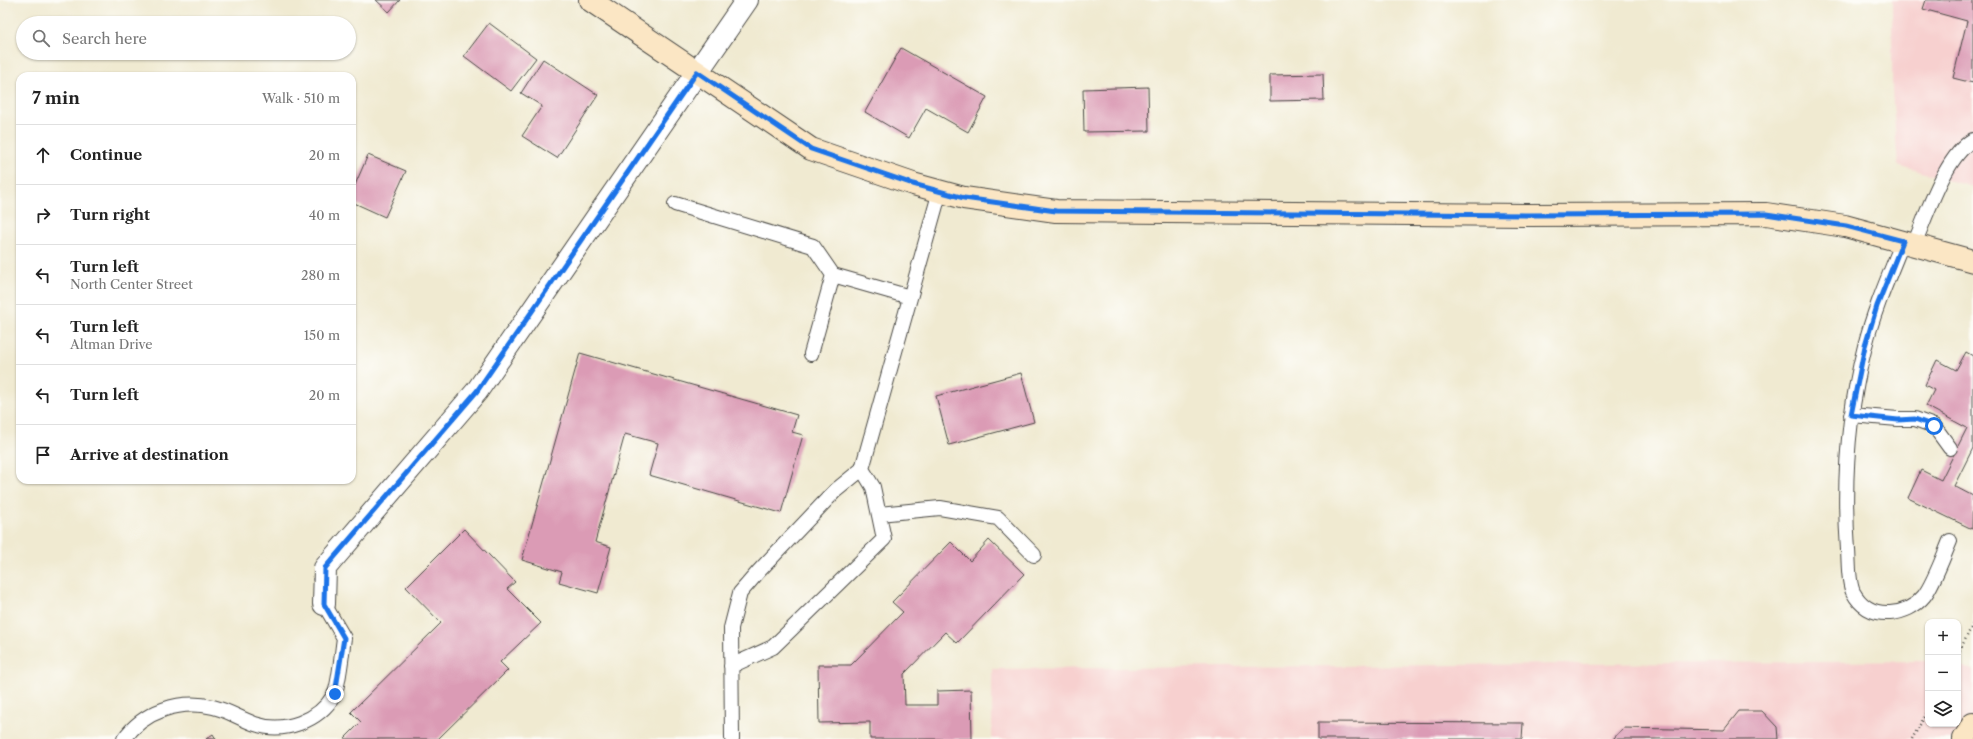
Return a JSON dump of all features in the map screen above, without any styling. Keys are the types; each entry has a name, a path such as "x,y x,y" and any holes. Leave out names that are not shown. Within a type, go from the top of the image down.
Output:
{"main road":[{"path":"590,0 811,149 964,198 1056,211 1527,215 1766,214 1846,226 1973,260"},
{"path":"1964,739 1973,724"}],"street":[{"path":"324,604 325,568 477,391 747,0"}],"lane":[{"path":"1950,541 1924,596 1906,610 1889,613 1872,612 1861,604 1853,591 1849,567 1846,520 1846,479 1851,415 1865,346 1877,306 1947,167 1964,146 1973,140"},
{"path":"732,739 731,628 740,593 835,491 862,469 940,191"},
{"path":"675,204 813,246 833,275 910,297"},
{"path":"811,354 833,275"},
{"path":"1851,415 1898,420 1915,419 1934,426 1950,448"},
{"path":"731,666 774,647 884,539 872,487 862,469"},
{"path":"879,514 940,508 998,518 1034,555"},
{"path":"124,739 144,719 165,708 190,704 213,707 257,725 279,728 301,724 321,712 335,694 344,638 324,604"}],"path":[{"path":"1961,648 1973,624"},
{"path":"1912,739 1925,716"}],"shaded area":[{"path":"1892,0 1973,0 1973,187 1898,165 1892,90"},
{"path":"1925,661 1925,727 1961,727 1961,666 1973,670 1973,739 992,739 992,669"}],"building":[{"path":"376,0 400,0 389,12"},
{"path":"1926,0 1973,0 1973,83 1953,78 1967,21 1923,9"},
{"path":"489,23 536,58 511,91 464,56"},
{"path":"901,48 987,97 968,132 926,108 909,138 865,112"},
{"path":"543,59 598,95 557,158 522,136 542,106 521,93"},
{"path":"1323,74 1324,100 1270,101 1270,75"},
{"path":"1148,87 1149,131 1084,132 1083,89"},
{"path":"368,155 406,171 385,217 356,204 356,183"},
{"path":"1966,352 1973,356 1973,448 1954,486 1973,496 1972,529 1908,498 1921,470 1941,480 1967,428 1926,406 1934,390 1925,385 1937,360 1956,370"},
{"path":"580,353 797,415 792,432 803,435 781,513 649,475 658,443 625,434 595,542 611,547 598,593 559,582 562,572 522,560"},
{"path":"1021,373 1034,422 949,445 936,396"},
{"path":"464,529 515,582 507,589 541,623 500,662 508,670 438,739 344,739 361,722 351,712 441,623 406,587"},
{"path":"989,540 1024,574 957,643 945,632 904,674 905,705 937,705 937,691 971,690 972,739 870,739 870,722 819,723 818,665 851,665 903,612 892,602 951,542 970,561"},
{"path":"1739,711 1762,711 1777,727 1778,739 1613,739 1623,728 1724,730"},
{"path":"1318,722 1523,723 1522,739 1318,739"},
{"path":"213,734 216,739 206,739"}],"route":[{"path":"335,694 344,638 324,604 325,568 477,391 697,72 811,149 913,184 964,198 1056,211 1527,215 1766,214 1846,226 1903,241 1877,306 1865,346 1851,415 1898,420 1915,419 1934,426"}]}
